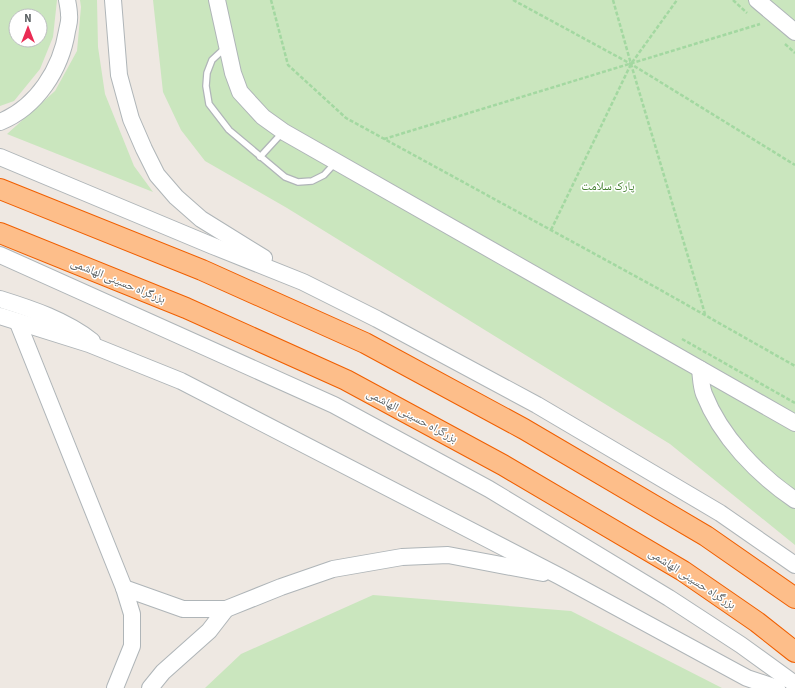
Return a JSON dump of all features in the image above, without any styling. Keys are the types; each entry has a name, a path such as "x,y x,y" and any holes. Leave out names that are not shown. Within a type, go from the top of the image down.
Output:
{"highway":[{"path":"0,189 202,270 365,343 524,429 699,532 795,598"},
{"name":"بزرگراه حسینی الهاشمی","path":"0,233 186,308 346,380 503,465 683,571 757,622 795,652"}],"street":[{"path":"0,122 24,107 42,90 54,72 65,47 70,17 67,0"},
{"path":"113,0 119,75 131,119 157,175 176,197 200,219 303,282"},
{"path":"217,0 233,74 240,92 263,117 284,132 336,162 795,423"},
{"path":"756,0 795,32"},
{"path":"0,157 303,282 377,319 537,405 720,514 795,565"},
{"path":"0,255 334,405 489,489 669,598 741,645 795,684"},
{"path":"0,299 33,310 76,329 107,352"},
{"path":"0,316 18,323 89,344 181,381 559,576 747,678 778,688"},
{"path":"18,323 124,588 132,614 132,646 115,688"},
{"path":"700,369 703,392 716,419 735,446 756,468 795,500"},
{"path":"124,588 183,609 226,609 281,586 333,569 402,556 448,555 559,576"},
{"path":"150,688 163,672 209,631 226,609"}],"lane":[{"path":"227,46 212,60 207,73 206,86 209,104 229,130 285,177 298,182 312,180 324,175 336,162"},
{"path":"260,157 284,132"}],"path":[{"path":"272,0 288,65 346,118 706,315 795,366"},
{"path":"513,0 631,64 795,165"},
{"path":"613,0 706,315"},
{"path":"551,230 631,64 677,0"},
{"path":"384,139 760,24"},
{"path":"677,337 795,403"}],"green space":[{"path":"0,0 57,0 53,37 40,69 14,101 0,106"},
{"path":"80,0 97,0 98,47 105,94 134,166 153,192 7,134 55,91 77,51 81,7"},
{"name":"پارک سلامت","path":"153,0 795,0 795,545 670,444 287,208 205,161 181,130 163,92"},
{"path":"373,595 571,611 722,688 205,688 241,654"}]}
